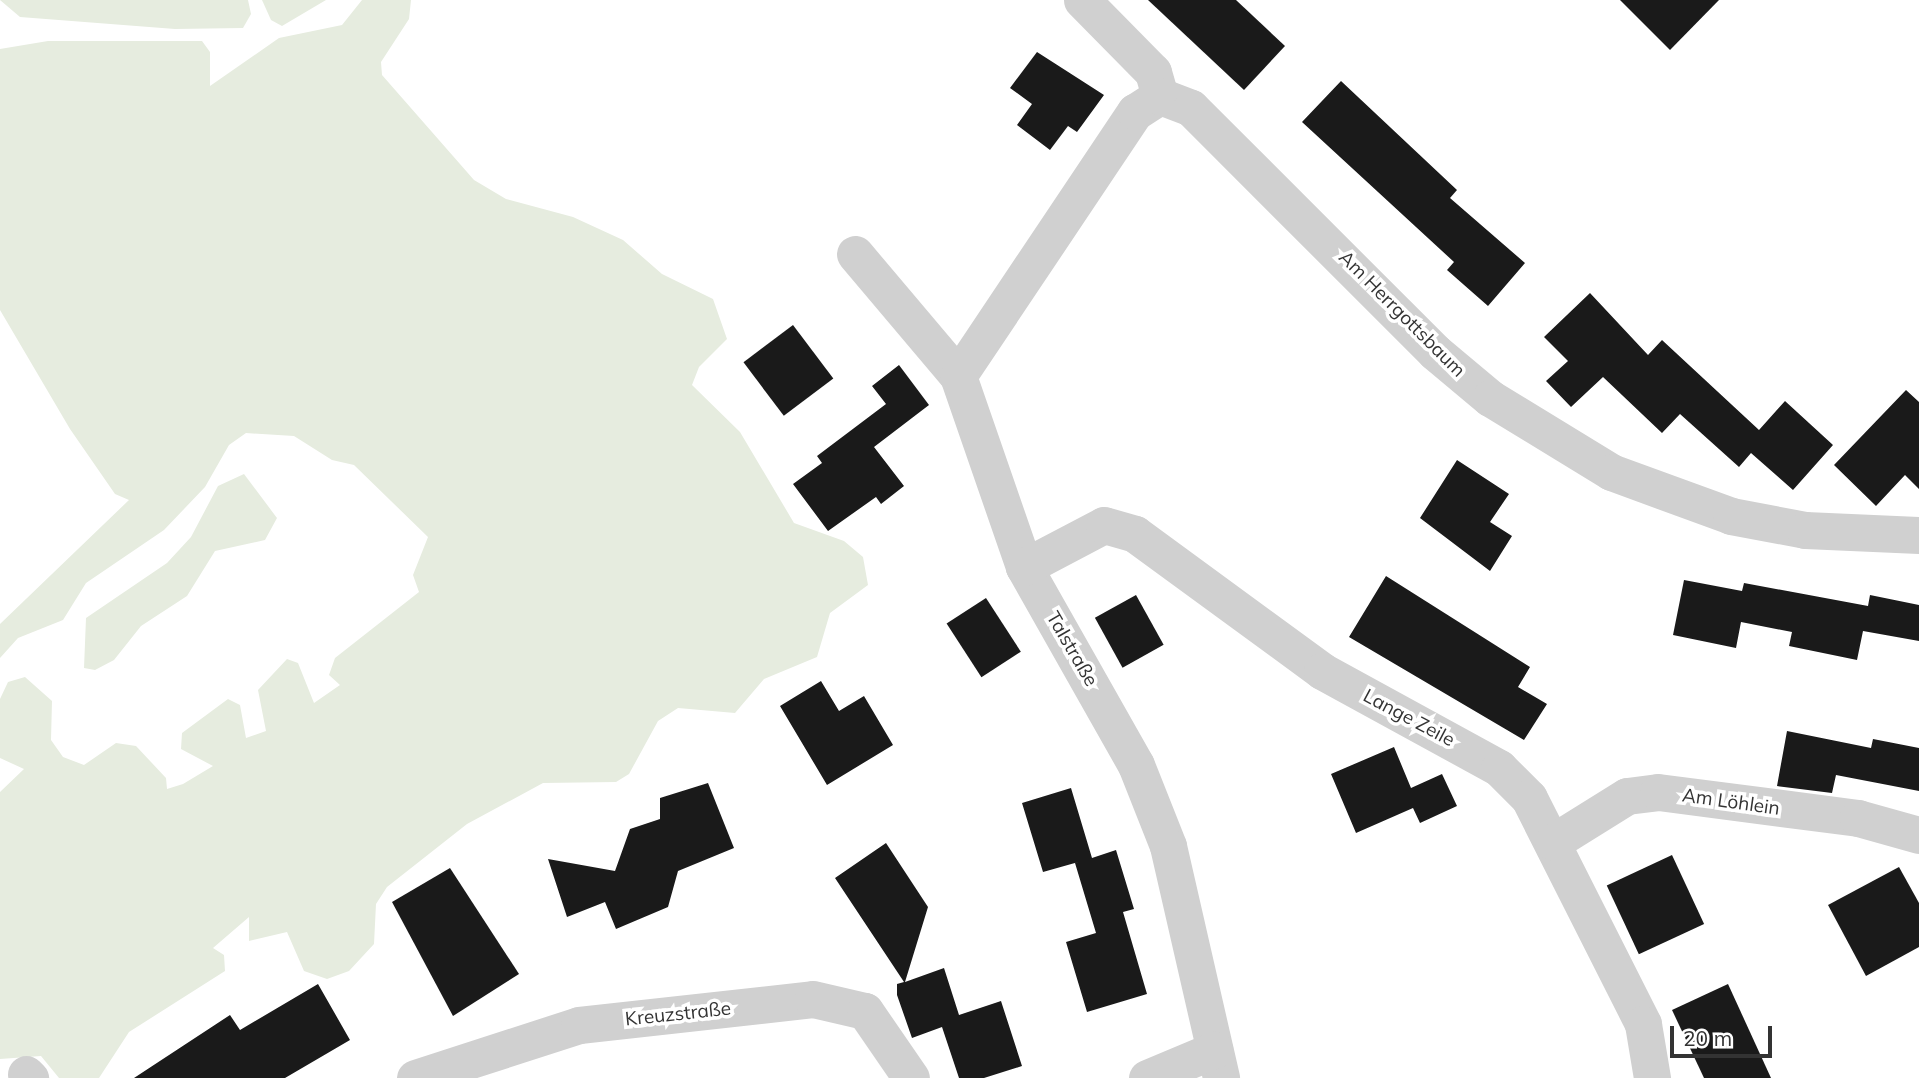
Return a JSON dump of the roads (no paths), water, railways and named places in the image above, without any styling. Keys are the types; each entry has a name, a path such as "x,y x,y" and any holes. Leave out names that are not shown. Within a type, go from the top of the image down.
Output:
{"street":[{"path":"958,376 1135,112 1160,96 1153,72 1082,0"},
{"name":"Am Herrgottsbaum","path":"1160,96 1191,108 1481,391 1611,472 1731,516 1805,530 1919,535"},
{"name":"Talstraße","path":"855,254 958,376 1024,566 1150,799 1168,846 1217,1064"},
{"name":"Lange Zeile","path":"1024,566 1104,525 1135,534 1322,671 1499,768 1529,798 1643,1024 1652,1078"},
{"name":"Am Löhlein","path":"1553,842 1627,796 1658,792 1858,818 1919,835"},
{"name":"Kreuzstraße","path":"415,1078 579,1025 813,999 865,1011 911,1078"},
{"path":"1147,1078 1217,1064"}]}
